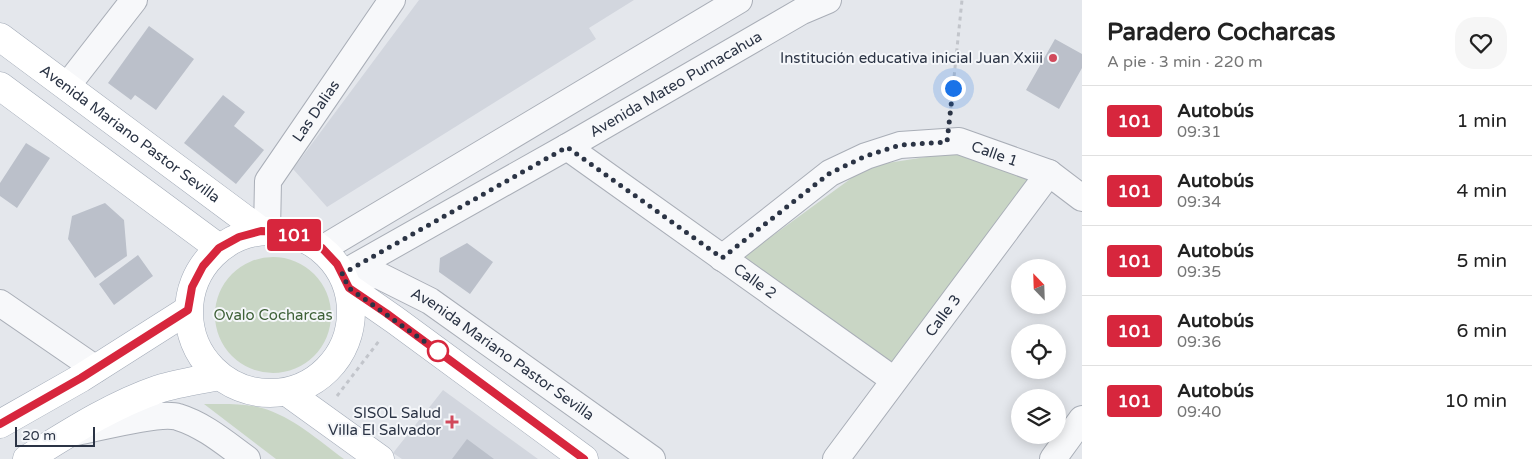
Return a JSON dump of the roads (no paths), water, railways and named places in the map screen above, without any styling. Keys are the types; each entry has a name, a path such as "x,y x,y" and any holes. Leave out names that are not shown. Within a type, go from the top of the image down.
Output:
{"main road":[{"name":"Avenida Mariano Pastor Sevilla","path":"0,37 264,231"},
{"path":"0,86 219,248"},
{"path":"264,231 283,232 304,238 322,248 337,264 345,280 351,303 350,327 343,349 328,368 309,383 287,392 263,393 240,388 219,376 203,358 192,335 188,310 192,287 203,266 219,248 239,237 264,231"},
{"name":"Avenida Mariano Pastor Sevilla","path":"345,280 395,320 584,459"},
{"path":"0,424 96,368 188,310"},
{"path":"27,459 68,434 132,400 161,389 219,376"},
{"path":"287,392 380,459"}],"street":[{"path":"67,86 134,0"},
{"name":"Las Dalias","path":"264,231 268,181 392,0"},
{"path":"322,248 739,0"},
{"name":"Avenida Mateo Pumacahua","path":"345,280 567,147 802,11 828,0"},
{"name":"Calle 1","path":"722,258 830,173 866,156 900,145 959,141 1049,173 1082,198"},
{"name":"Calle 2","path":"567,147 894,380"},
{"name":"Calle 3","path":"836,459 1049,173"},
{"name":"Avenida Mariano Pastor Sevilla","path":"345,280 378,275 430,301 652,459"},
{"path":"0,303 96,368"},
{"path":"68,434 145,418 176,416 204,428 246,459"},
{"path":"1053,459 1082,419"}],"place":[{"name":"Institución educativa inicial Juan Xxiii","path":"1053,58"},
{"name":"SISOL Salud Villa El Salvador","path":"452,422"}],"park label":[{"name":"Ovalo Cocharcas","path":"273,315"}]}
